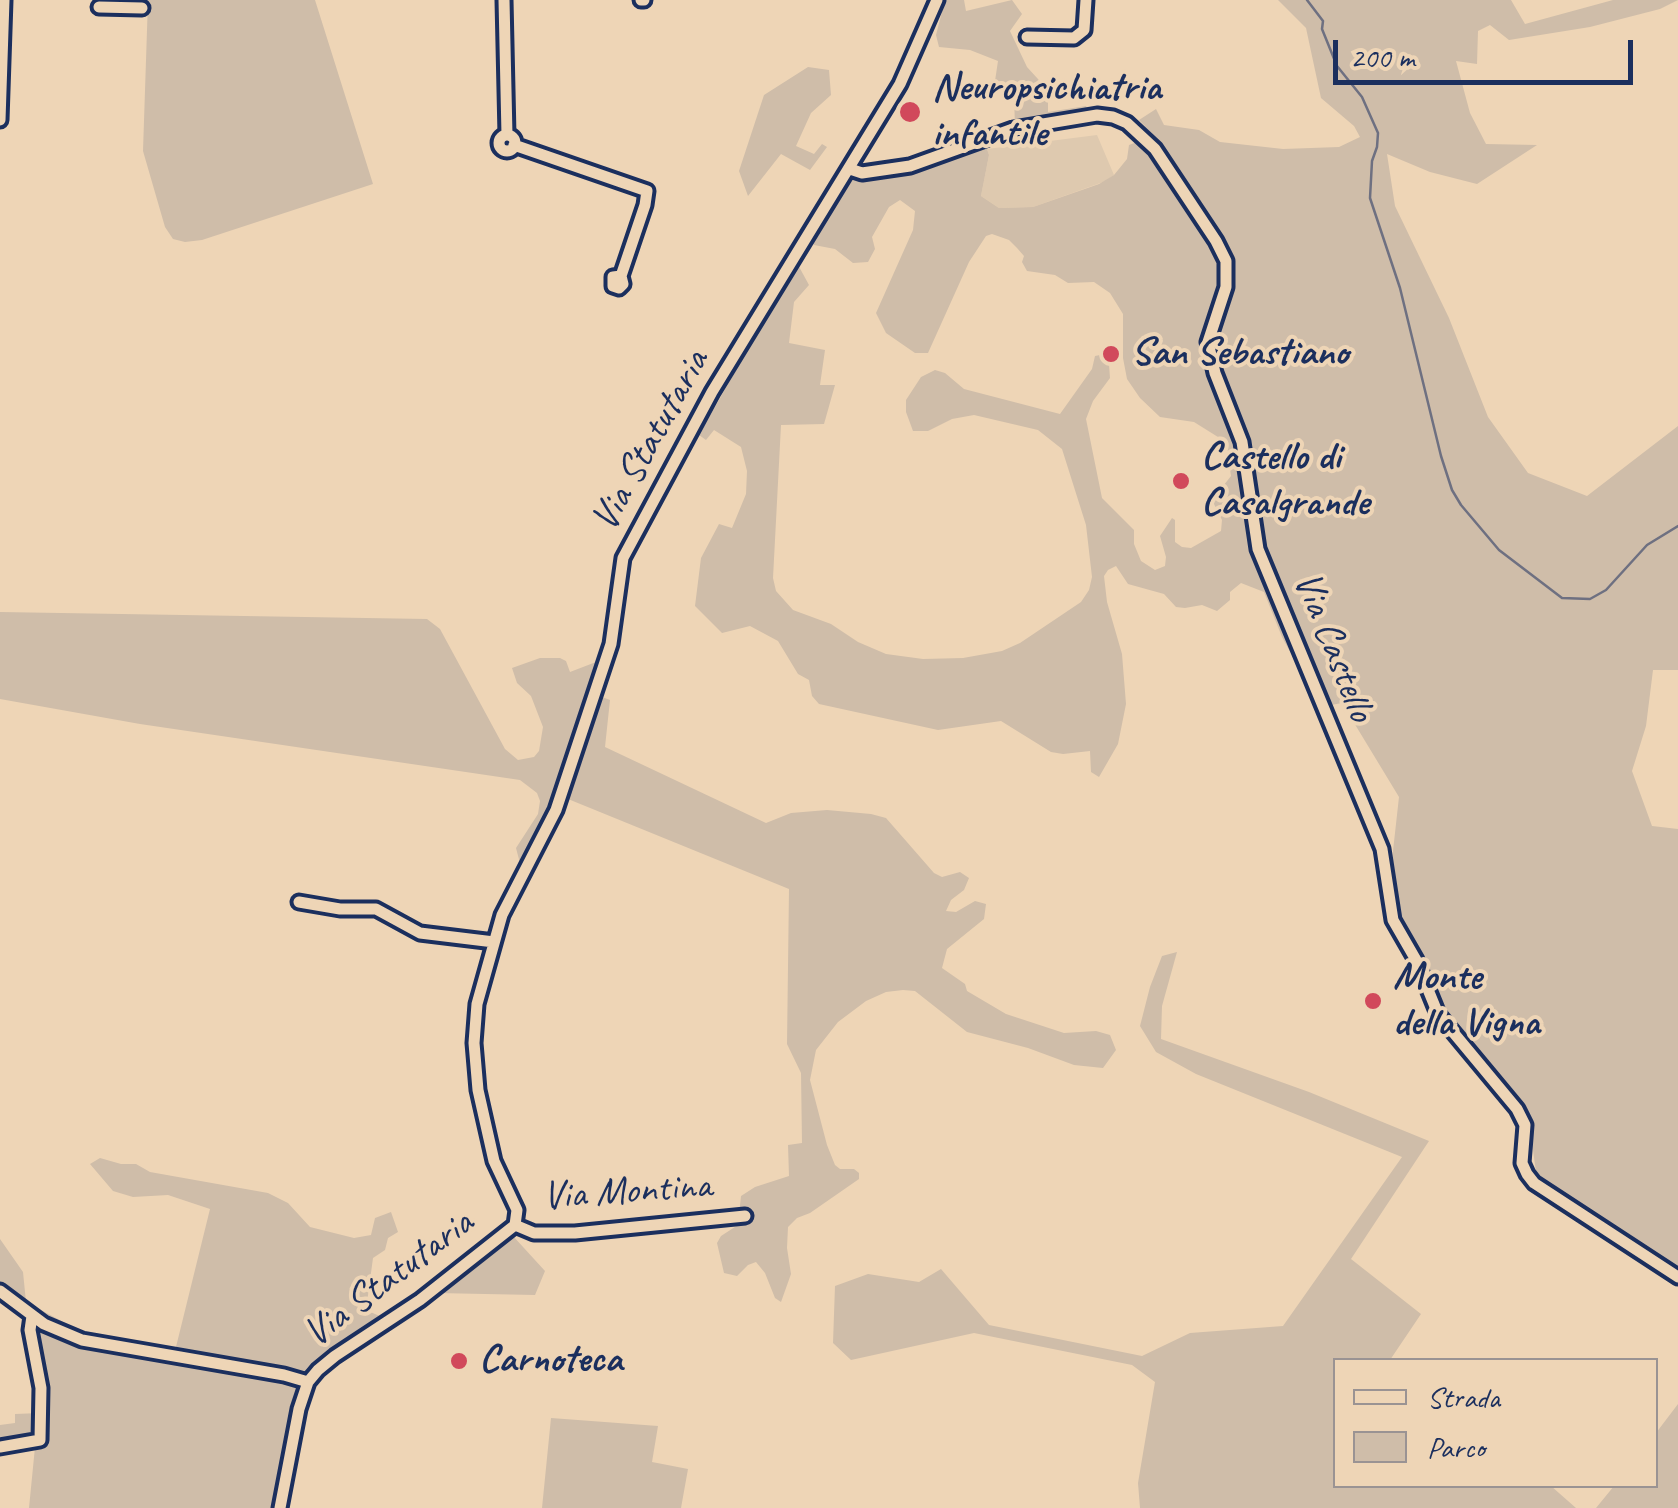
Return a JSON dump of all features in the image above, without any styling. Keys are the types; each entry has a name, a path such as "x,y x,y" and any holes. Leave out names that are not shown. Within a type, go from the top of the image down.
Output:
{"street":[{"path":"0,120 4,0"},
{"path":"504,0 510,140 647,191 621,276"},
{"name":"Via Statutaria","path":"308,1382 334,1356 411,1307 515,1224 517,1210 494,1162 475,1069 475,1017 506,904 556,810 610,644 623,558 712,392 902,82 937,0"},
{"path":"1027,37 1074,38 1084,30 1086,0"},
{"path":"99,6 142,8"},
{"name":"Via Castello","path":"850,169 862,173 910,166 1013,129 1097,114 1127,124 1155,149 1226,261 1226,287 1208,342 1215,373 1242,442 1258,549 1382,849 1392,920 1416,960 1438,1014 1518,1108 1525,1124 1522,1163 1526,1174 1678,1277"},
{"path":"300,902 376,910 420,932 494,942"},
{"name":"Via Montina","path":"515,1224 534,1233 575,1233 745,1216"},
{"path":"0,1290 32,1316 70,1336 96,1344 284,1374 308,1382 280,1508"},
{"path":"0,1447 40,1440 41,1388 30,1330 32,1316"}],"shaded area":[{"path":"1097,135 1114,175 1106,181 1033,207 999,208 981,196 987,149"}],"green space":[{"path":"148,0 315,0 373,184 202,240 173,239 165,227 143,151"},
{"path":"945,0 964,0 966,11 1012,0 1022,14 1010,31 1027,67 1048,90 1048,112 1086,106 1090,115 1015,128 1014,94 995,81 998,61 970,50 939,47 936,35"},
{"path":"1278,0 1511,0 1525,24 1613,0 1678,0 1660,9 1590,27 1509,40 1490,25 1478,31 1477,64 1456,61 1470,113 1486,144 1537,145 1477,184 1430,172 1387,154 1395,206 1449,318 1488,417 1528,473 1587,496 1678,426 1678,670 1653,670 1646,726 1632,771 1652,826 1678,829 1678,1271 1550,1190 1536,1172 1529,1121 1510,1089 1441,1009 1394,921 1390,878 1399,797 1342,703 1320,707 1282,637 1264,592 1241,583 1217,611 1202,605 1176,607 1164,594 1128,584 1116,566 1108,570 1104,576 1107,602 1122,654 1126,704 1118,744 1099,777 1091,772 1090,751 1051,752 1001,721 938,730 819,704 812,696 809,680 798,674 778,641 750,626 722,633 695,606 701,558 719,524 732,528 746,494 747,471 741,447 714,430 706,440 699,435 797,263 809,285 794,302 789,343 825,350 820,385 835,385 824,424 781,425 773,578 776,591 793,610 831,624 886,654 923,659 963,658 1002,651 1020,643 1081,602 1089,590 1092,577 1086,525 1062,449 1038,430 974,415 952,419 928,431 913,431 906,400 921,377 935,370 964,389 1060,414 1092,369 1095,356 1100,355 1109,364 1110,378 1093,401 1086,419 1102,498 1134,530 1134,544 1141,561 1155,570 1165,566 1160,536 1172,518 1175,542 1182,547 1191,548 1221,531 1222,520 1212,500 1231,476 1226,442 1194,422 1160,417 1140,398 1127,379 1123,314 1110,293 1094,282 1068,283 1055,275 1027,271 1022,262 1024,256 1017,248 1009,240 992,234 986,236 969,262 928,353 915,353 886,333 876,313 913,230 915,211 900,200 889,207 872,237 875,249 868,262 853,263 835,249 814,245 810,238 849,178 879,179 977,149 987,149 989,155 981,196 999,208 1033,207 1099,184 1114,175 1127,159 1129,145 1162,144 1139,120 1156,109 1164,125 1199,130 1220,142 1283,149 1339,147 1360,137 1354,126 1321,98 1306,28"},
{"path":"808,67 829,70 831,95 811,113 796,146 814,154 822,144 827,147 810,170 781,154 748,196 739,171 764,95"},
{"path":"0,612 427,619 440,629 505,749 518,760 534,757 539,751 543,727 531,696 517,683 512,668 540,658 560,658 566,661 570,672 596,662 598,670 591,693 610,700 605,747 766,823 791,813 827,810 886,818 934,873 942,877 960,872 969,878 946,911 956,912 975,901 986,904 984,919 947,949 942,968 965,984 967,991 1006,1014 1064,1033 1096,1031 1110,1035 1116,1050 1103,1068 1074,1065 967,1032 915,991 886,992 838,1022 816,1050 810,1080 835,1165 854,1169 859,1179 788,1227 791,1274 781,1302 756,1262 737,1276 724,1273 717,1243 738,1225 741,1196 789,1176 788,1145 802,1143 801,1073 787,1044 789,889 568,799 560,802 521,867 516,848 538,814 540,801 537,793 520,780 140,724 0,699"},
{"path":"1177,952 1162,1006 1161,1039 1309,1092 1429,1141 1351,1259 1421,1314 1391,1358 1333,1358 1333,1488 1553,1488 1576,1508 1140,1508 1138,1483 1155,1382 1132,1365 974,1333 851,1360 833,1343 835,1286 868,1274 919,1282 941,1269 989,1325 1142,1356 1190,1333 1283,1326 1402,1157 1196,1074 1156,1052 1140,1026 1162,956"},
{"path":"100,1158 136,1164 150,1172 268,1193 288,1203 310,1227 354,1238 371,1235 375,1218 391,1212 398,1232 388,1238 385,1250 373,1258 366,1310 384,1318 307,1368 276,1508 29,1508 35,1447 0,1450 0,1425 15,1423 15,1414 40,1413 33,1351 24,1317 0,1300 0,1239 23,1272 26,1302 97,1340 175,1351 210,1209 168,1195 133,1197 113,1191 90,1164"},
{"path":"513,1236 545,1271 535,1295 436,1293 504,1239"},
{"path":"1678,1404 1678,1508 1596,1508 1612,1488 1658,1488 1658,1430"},
{"path":"551,1418 658,1426 652,1462 688,1469 681,1508 542,1508"}],"waterway":[{"path":"1307,0 1323,21 1322,29 1337,66 1362,97 1378,133 1370,198 1400,288 1441,456 1461,505 1499,550 1562,598 1590,599 1606,590 1647,545 1678,526"}],"place":[{"name":"Neuropsichiatria infantile","path":"910,112"},
{"name":"San Sebastiano","path":"1111,354"},
{"name":"Castello di Casalgrande","path":"1181,481"},
{"name":"Monte della Vigna","path":"1373,1001"},
{"name":"Carnoteca","path":"459,1361"}]}
